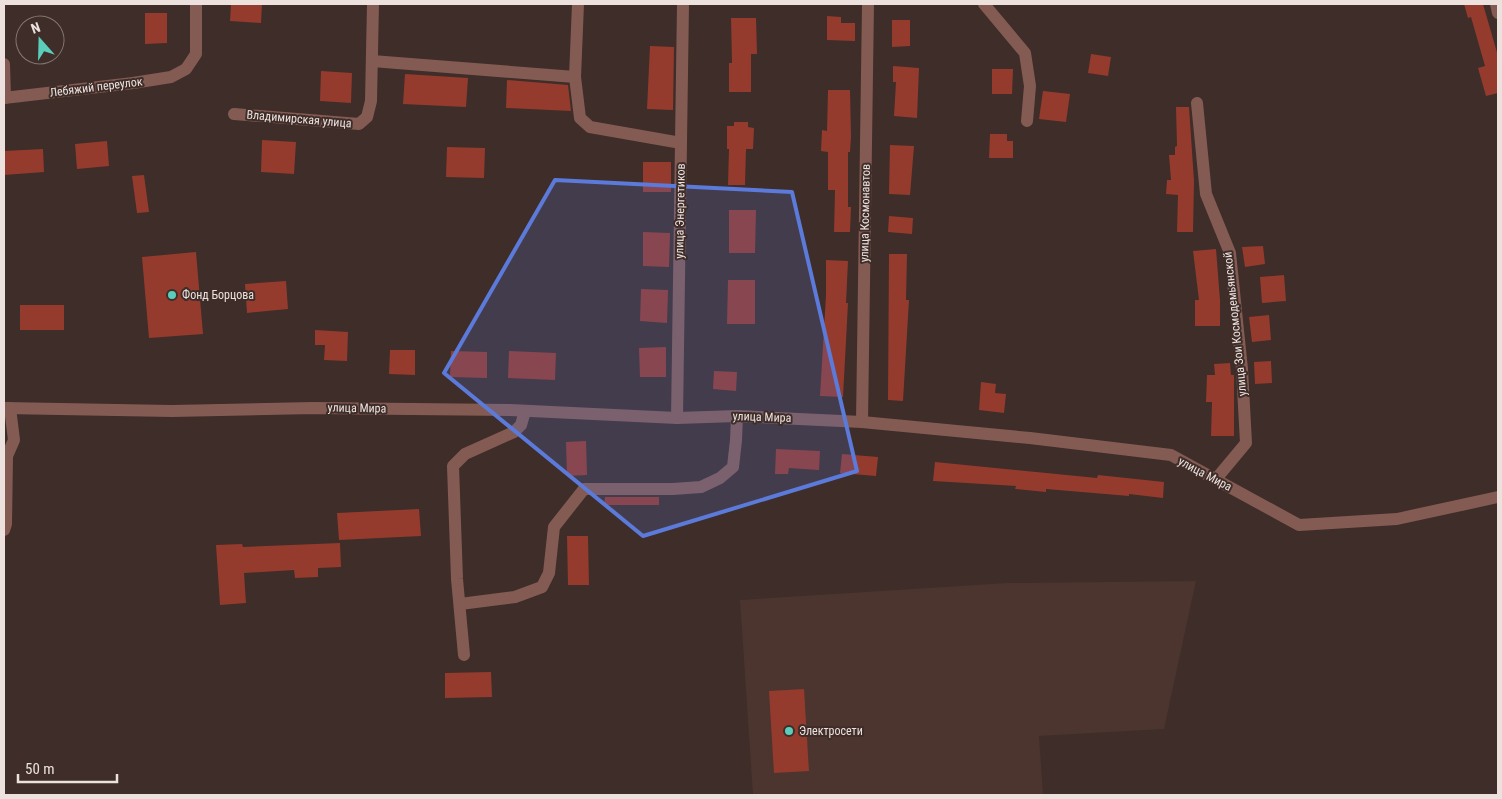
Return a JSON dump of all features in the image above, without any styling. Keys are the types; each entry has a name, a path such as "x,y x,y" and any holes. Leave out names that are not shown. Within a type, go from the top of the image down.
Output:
{"street":[{"name":"Лебяжий переулок","path":"4,98 171,77 186,69 196,54 196,4"},
{"name":"Владимирская улица","path":"234,114 358,124 367,117 371,101 373,4"},
{"path":"578,4 575,77 580,118 590,127 681,143"},
{"name":"улица Энергетиков","path":"677,418 683,4"},
{"name":"улица Космонавтов","path":"862,422 868,4"},
{"path":"984,4 1025,53 1030,86 1027,121"},
{"path":"1496,4 1498,13"},
{"path":"372,61 575,77"},
{"path":"4,64 4,98"},
{"name":"улица Зои Космодемьянской","path":"1197,103 1206,194 1230,253 1242,369 1246,443 1216,479"},
{"path":"4,530 6,524 7,456 14,440 7,408"},
{"name":"улица Мира","path":"7,408 172,411 313,408 526,411 677,418 738,416 862,422 1030,438 1171,455 1299,525 1397,519 1498,497"},
{"path":"464,655 457,579 453,466 465,454 514,432 521,425 526,411"},
{"path":"460,604 516,597 542,587 549,573 554,527 584,489 673,489 701,487 720,478 733,467 738,416"}],"highlighted area":[{"path":"555,180 792,192 857,471 643,536 444,373"}],"shaded area":[{"path":"1196,581 1164,729 1039,736 1043,795 753,795 740,600 1007,583"}],"building":[{"path":"231,4 262,4 261,23 230,21"},
{"path":"1464,4 1483,4 1498,56 1498,93 1486,96 1478,68 1485,66 1471,17 1468,18"},
{"path":"145,13 167,13 167,43 145,44"},
{"path":"827,16 841,17 841,23 855,23 855,41 827,40"},
{"path":"731,18 756,18 757,54 751,54 751,92 729,92 729,63 732,63"},
{"path":"892,20 910,20 910,46 892,47"},
{"path":"650,46 674,47 673,110 647,109"},
{"path":"1091,54 1111,57 1108,76 1088,73"},
{"path":"893,66 919,68 917,118 894,116 896,82 893,82"},
{"path":"992,69 1013,69 1012,94 992,94"},
{"path":"321,71 352,73 351,103 320,101"},
{"path":"405,74 468,78 466,107 403,104"},
{"path":"507,80 568,85 571,111 506,108"},
{"path":"828,90 850,90 851,137 850,152 848,152 848,207 851,207 850,232 834,232 835,190 828,190 828,152 821,151 822,130 827,131"},
{"path":"1043,91 1070,94 1066,122 1039,119"},
{"path":"1176,107 1189,107 1194,181 1193,232 1177,232 1178,195 1166,194 1167,180 1171,180 1169,155 1175,155 1175,147 1177,146"},
{"path":"734,122 748,122 748,127 754,128 753,149 746,149 745,185 728,185 729,149 727,149 727,126 734,126"},
{"path":"990,134 1007,134 1007,141 1013,141 1013,158 989,158"},
{"path":"262,140 296,142 294,174 261,172"},
{"path":"107,141 109,166 77,169 75,144"},
{"path":"890,145 914,146 910,195 889,194"},
{"path":"447,147 485,148 484,178 446,177"},
{"path":"43,149 44,172 4,175 4,151"},
{"path":"643,162 671,162 671,192 643,192"},
{"path":"144,175 149,212 137,213 132,176"},
{"path":"729,210 756,210 755,253 729,253"},
{"path":"889,216 913,218 912,234 888,232"},
{"path":"643,232 670,233 669,267 643,266"},
{"path":"1263,246 1265,264 1245,267 1242,247"},
{"path":"1216,249 1220,326 1195,326 1195,300 1199,300 1193,251"},
{"name":"Фонд Борцова","path":"196,252 203,334 149,338 142,257"},
{"path":"889,254 907,254 906,300 909,300 903,401 888,400"},
{"path":"826,260 848,261 846,303 848,303 843,397 820,396 826,295"},
{"path":"1284,275 1286,301 1262,303 1260,277"},
{"path":"728,280 755,280 755,324 727,324"},
{"path":"286,281 288,309 247,313 245,284"},
{"path":"641,289 668,290 667,323 640,321"},
{"path":"20,305 64,305 64,330 20,330"},
{"path":"1269,315 1271,340 1252,342 1249,317"},
{"path":"315,330 348,332 347,361 324,360 325,345 315,345"},
{"path":"666,347 666,377 640,377 639,348"},
{"path":"390,350 415,350 415,375 389,374"},
{"path":"451,351 487,352 487,378 450,377"},
{"path":"509,351 556,353 555,380 508,378"},
{"path":"1271,361 1272,383 1255,384 1254,362"},
{"path":"1230,363 1231,375 1234,375 1234,436 1211,436 1212,402 1206,402 1207,375 1215,375 1214,364"},
{"path":"714,371 737,372 736,391 713,389"},
{"path":"981,382 996,384 995,393 1006,394 1004,413 979,410"},
{"path":"586,441 587,475 567,476 566,442"},
{"path":"776,449 820,451 819,470 789,468 788,474 775,474"},
{"path":"842,454 878,457 876,476 840,473"},
{"path":"935,462 1097,478 1098,475 1164,482 1163,498 1046,489 1046,492 1015,489 1016,486 933,481"},
{"path":"605,497 659,497 659,505 604,505"},
{"path":"419,509 421,536 339,540 337,513"},
{"path":"567,536 588,536 589,585 568,585"},
{"path":"340,543 341,567 318,568 318,577 295,578 294,570 244,573 246,603 220,605 216,545 242,544 243,547"},
{"path":"491,672 492,697 445,698 445,673"},
{"name":"Электросети","path":"804,689 809,771 774,773 769,691"}],"place":[{"name":"Фонд Борцова","path":"172,295"},
{"name":"Электросети","path":"789,731"}]}
